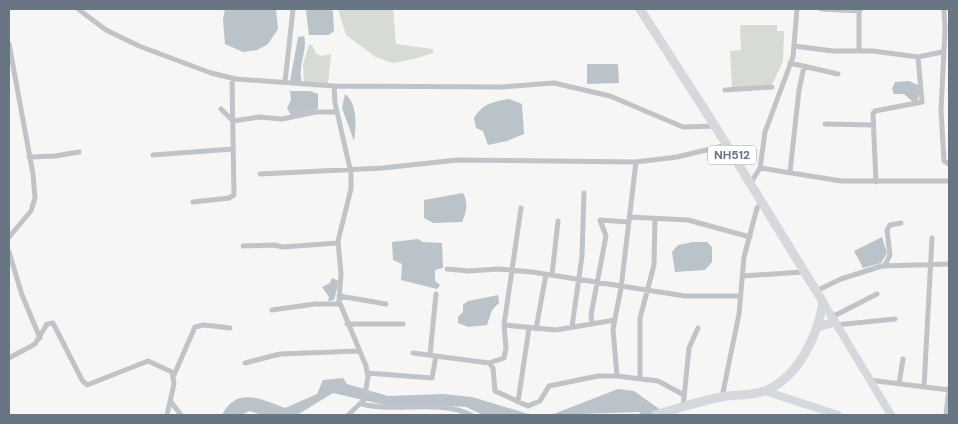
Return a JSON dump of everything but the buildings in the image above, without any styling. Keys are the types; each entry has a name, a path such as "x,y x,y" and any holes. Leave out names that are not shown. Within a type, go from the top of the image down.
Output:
{"highway":[{"name":"NH512","path":"640,9 727,145 761,204 823,302"},
{"path":"655,415 722,397 766,391 784,380 809,346 817,327 823,302"},
{"path":"817,327 834,322"}],"main road":[{"path":"823,302 868,380 891,415"},
{"path":"766,391 838,415"}],"street":[{"path":"78,9 106,30 130,42 211,73 232,78 334,86 502,87 554,83 610,96 683,127 715,126"},
{"path":"284,82 293,9"},
{"path":"750,184 760,168 765,132 790,64 794,46 797,9"},
{"path":"821,9 860,10 859,50"},
{"path":"944,9 942,155 944,161 949,164"},
{"path":"9,44 34,185 34,204 31,211 21,220 9,237"},
{"path":"794,46 833,51 859,50 918,57 942,52"},
{"path":"876,182 873,125 875,111 922,102 918,57"},
{"path":"790,64 838,74"},
{"path":"790,172 799,90 804,67"},
{"path":"193,202 229,198 234,195 232,78"},
{"path":"334,86 337,112 350,169 350,198 338,243 341,274 339,304 367,375 363,402 348,415"},
{"path":"725,90 772,87"},
{"path":"221,109 233,121"},
{"path":"233,121 259,117 282,119 316,112 337,112"},
{"path":"825,124 873,125"},
{"path":"260,174 457,160 636,162 677,157 727,145"},
{"path":"153,155 233,149"},
{"path":"29,157 55,156 79,152"},
{"path":"617,376 615,320 621,288 636,162"},
{"path":"760,168 842,181 949,181"},
{"path":"572,327 580,279 584,194"},
{"path":"722,397 739,314 742,276 757,208 761,204"},
{"path":"413,353 489,363 504,358 506,348 504,325 521,208"},
{"path":"640,379 640,318 654,265 655,219"},
{"path":"592,324 606,236 600,220 655,219 702,223 750,237"},
{"path":"536,329 549,275 558,221"},
{"path":"882,266 887,262 890,255 888,228 901,222"},
{"path":"924,387 932,238"},
{"path":"243,246 274,244 283,247 338,243"},
{"path":"9,252 22,295 40,338"},
{"path":"816,291 841,279 882,266 949,264"},
{"path":"447,269 469,271 512,270 580,279 621,288 684,296 740,296"},
{"path":"742,276 804,272"},
{"path":"430,355 436,294"},
{"path":"834,322 877,294"},
{"path":"339,296 386,304"},
{"path":"272,310 315,304 339,304"},
{"path":"834,322 895,319"},
{"path":"504,325 556,330 615,320"},
{"path":"9,358 30,348 40,338 48,324 53,323 82,380 87,385 148,361 168,369 174,375"},
{"path":"347,324 403,324"},
{"path":"167,415 172,402 174,375 195,327 204,325 230,328"},
{"path":"518,402 528,328"},
{"path":"680,408 684,395 689,348 698,328"},
{"path":"245,363 280,354 359,351"},
{"path":"367,375 432,378 436,356"},
{"path":"899,384 903,359"},
{"path":"489,363 493,368 495,391 528,406 538,402 548,387 598,376 617,376 663,383 684,395"},
{"path":"868,380 949,389 946,415"},
{"path":"172,402 181,415"},
{"path":"363,402 380,408 457,409 471,415"}],"shaded area":[{"path":"225,9 276,9 278,29 268,44 257,50 243,52 225,44 223,20"},
{"path":"309,9 328,9 333,11 334,31 329,35 309,35 306,11"},
{"path":"338,9 393,9 396,44 433,49 433,53 393,63 376,57 346,35"},
{"path":"740,25 777,25 777,31 784,31 783,61 770,89 732,88 730,51 741,50"},
{"path":"304,36 305,47 301,70 302,82 290,81 298,37"},
{"path":"309,45 312,45 316,54 322,56 331,54 328,84 304,83 303,64"},
{"path":"587,64 618,64 619,83 587,84"},
{"path":"909,81 920,86 918,99 914,103 904,94 894,94 892,89 895,82"},
{"path":"290,91 310,91 318,94 318,109 291,115 287,108 291,100"},
{"path":"345,94 354,109 354,141 342,108"},
{"path":"509,99 522,104 524,134 507,141 488,145 483,131 476,128 474,118 485,106 493,102"},
{"path":"463,193 466,211 462,222 433,223 424,218 424,200"},
{"path":"882,237 887,253 881,263 863,268 854,251"},
{"path":"418,239 423,242 442,243 443,268 435,270 435,281 440,285 437,289 401,280 402,264 393,260 392,242"},
{"path":"707,242 712,247 712,262 705,270 675,272 672,252 678,245"},
{"path":"332,278 339,281 334,300 328,301 329,297 322,287 330,283"},
{"path":"498,295 499,303 492,310 487,325 468,327 458,323 458,317 463,312 463,305 468,301"},
{"path":"343,378 347,384 388,396 443,394 472,397 532,415 483,415 466,407 438,405 389,406 333,393 297,415 263,415 249,411 242,415 222,415 235,400 250,397 285,408 317,394 323,380"},
{"path":"618,389 634,391 668,415 641,415 639,412 551,415"}]}
